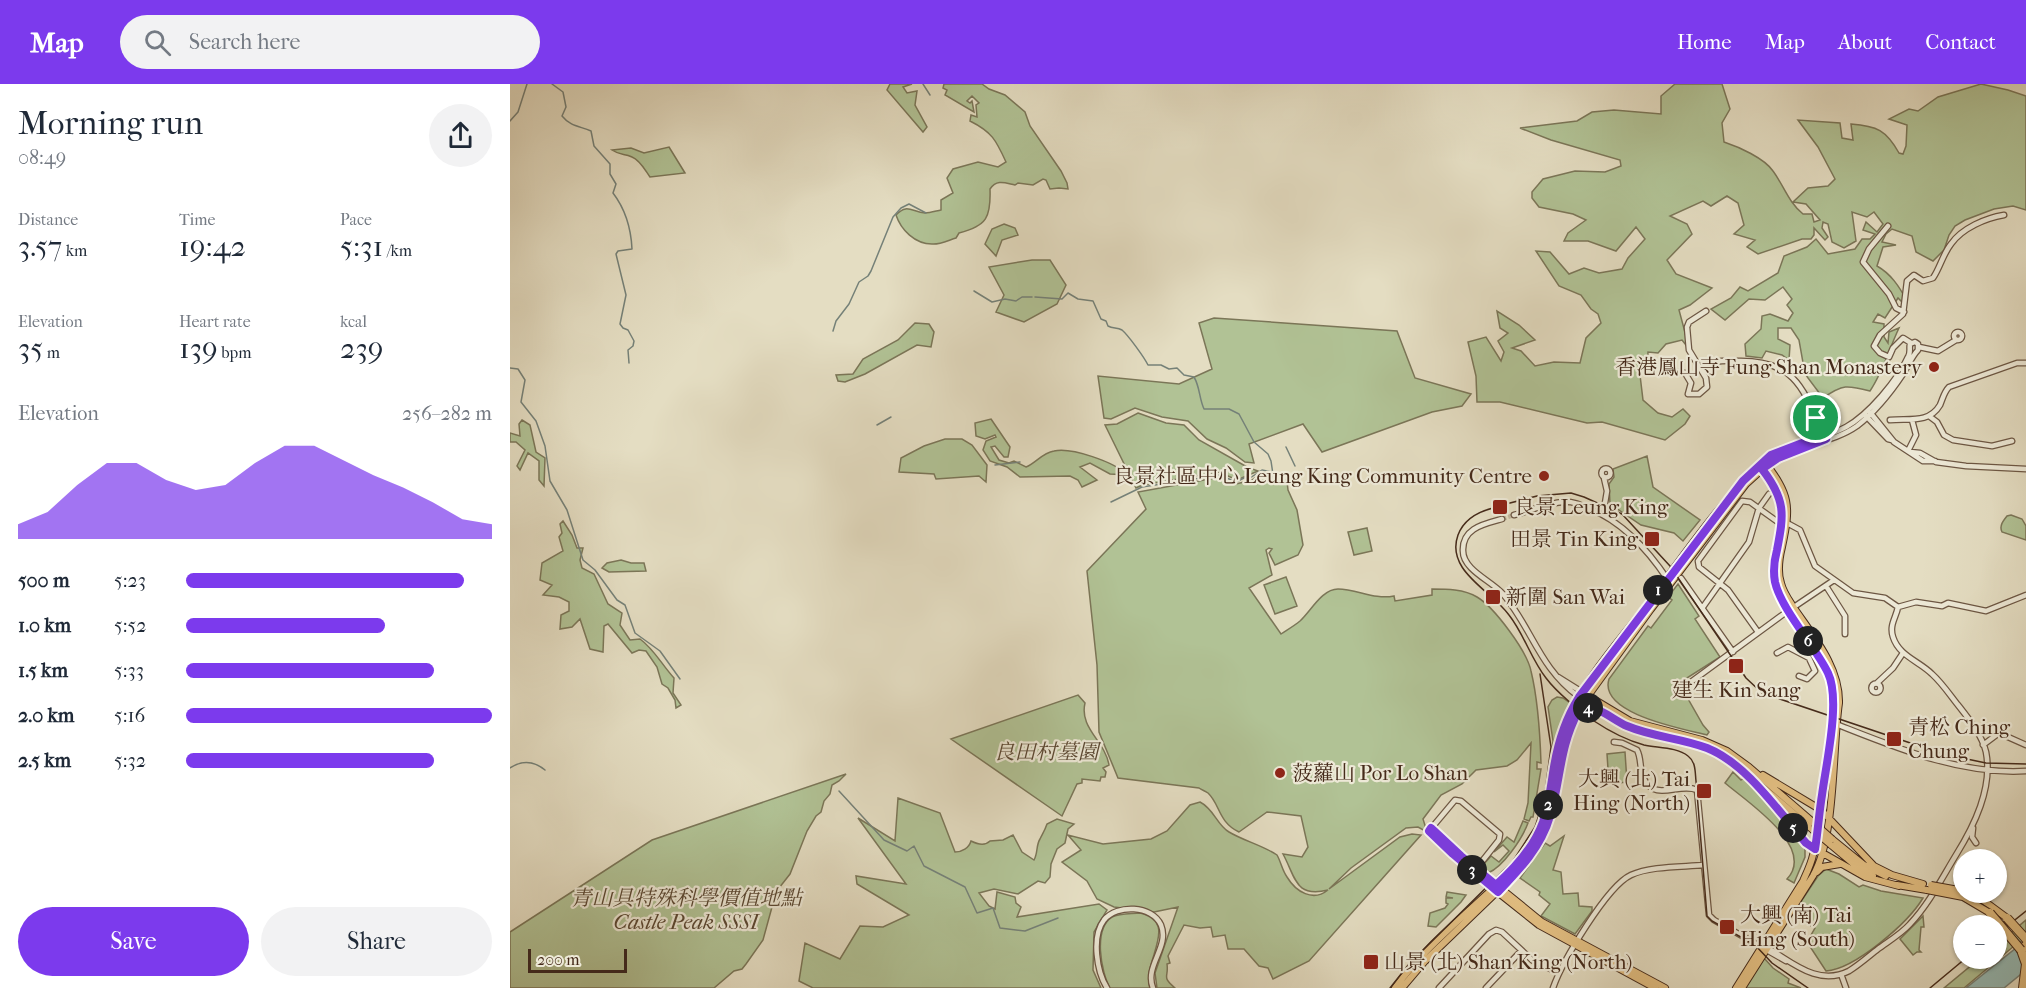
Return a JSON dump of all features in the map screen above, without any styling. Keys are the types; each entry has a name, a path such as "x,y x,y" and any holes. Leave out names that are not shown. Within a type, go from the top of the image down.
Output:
{"highway":[{"path":"1990,913 2012,931 2026,947"},
{"path":"1990,913 2023,952 2026,967 2023,988"},
{"path":"2007,918 2026,933"},
{"path":"2007,918 2026,939"}],"main road":[{"path":"1402,988 1425,961 1485,904 1525,855 1540,829 1547,807 1560,740 1569,716 1669,582 1763,465 1779,495 1783,513 1779,575 1784,591 1792,609 1836,676 1839,696 1821,810 1815,829 1815,849 1803,881 1742,988"},
{"path":"1395,988 1421,957 1529,858 1545,831 1565,742 1583,696 1598,681 1669,582"},
{"path":"1598,681 1598,706"},
{"path":"1583,696 1598,706 1637,723 1714,744 1748,770 1815,829 1878,873 1897,880 1953,890"},
{"path":"1578,712 1584,708 1598,706"},
{"path":"1813,876 1822,853 1829,817 1834,723"},
{"path":"1748,770 1821,810 1874,866 1892,875 1963,897 1990,913"},
{"path":"1748,770 1806,843 1815,849 1875,881 1899,886 1927,886"},
{"path":"1815,829 1829,817"},
{"path":"1832,842 1868,874 1899,886"},
{"path":"1736,988 1754,957 1764,948 1813,876 1822,867 1840,864"},
{"path":"1497,888 1510,902 1539,925 1577,943"},
{"path":"1497,888 1542,922 1656,988"},
{"path":"1485,904 1499,899 1510,902"},
{"path":"1987,903 2003,915"},
{"path":"1646,983 1665,988"}],"street":[{"path":"1916,352 1912,352 1903,338 1893,348 1889,357 1880,353 1874,346 1880,334 1904,312 1907,281 1912,276 1923,281 1933,278 1951,243 1961,233 1981,222 2004,214"},
{"path":"1888,226 1869,249 1863,262 1889,294 1896,308 1904,312"},
{"path":"1668,371 1685,373 1691,383 1688,394 1702,392 1707,387 1706,378 1689,350 1687,327 1689,322 1706,311"},
{"path":"1910,346 1916,343 1919,347 1938,351 1956,340"},
{"path":"1867,413 1902,368 1908,357 1910,346"},
{"path":"1763,465 1846,427 1867,413 1895,385 1919,347"},
{"path":"1701,368 1712,361 1756,361 1774,365 1790,374 1816,418 1822,438"},
{"path":"1890,420 1902,418 1912,420 1929,416 1939,405 1949,387 2017,363 2026,363"},
{"path":"1867,413 1888,432 1892,440 1923,461 1984,466 1990,469 1994,467 2026,469"},
{"path":"1929,416 1937,422 1944,435 1953,440 1992,446 2012,441"},
{"path":"1909,451 1916,435 1912,420"},
{"path":"1604,478 1607,492 1605,503"},
{"path":"1703,607 1749,542 1759,508 1769,494"},
{"path":"1514,515 1560,502 1568,501 1584,506 1618,523 1652,559 1669,582"},
{"path":"1758,632 1728,590 1699,567 1699,559 1743,501 1748,501 1784,524 1800,530 1814,565 1834,580 1856,594 1885,598 1898,607"},
{"path":"1502,519 1472,530 1464,544 1464,556 1471,567 1497,587 1506,598 1537,650 1556,675 1583,696"},
{"path":"1681,578 1733,652"},
{"path":"1684,687 1758,632 1834,580"},
{"path":"1826,586 1845,616 1845,634"},
{"path":"1898,607 1916,602 1942,606 1948,603 1990,610 2026,595"},
{"path":"1614,742 1637,750 1643,777 1653,789 1663,791 1693,788 1699,793 1710,916 1802,970 1816,975 1831,976 1850,970 1899,934 1915,919 1962,845 1982,803 1986,771 1986,754 1983,745 1973,726 1939,681 1896,645 1891,629 1898,607"},
{"path":"1777,653 1788,647 1809,658 1815,671 1807,679 1798,676"},
{"path":"1877,683 1893,668 1903,653"},
{"path":"1834,723 1931,758 1986,771 2026,771"},
{"path":"1983,745 1999,734 2026,745"},
{"path":"1430,829 1457,799 1498,832 1500,838 1476,869"},
{"path":"1974,823 1972,837 1976,843"},
{"path":"1430,829 1453,854 1497,888"},
{"path":"1430,829 1497,888"},
{"path":"1553,988 1577,943 1613,889 1626,877 1644,870 1704,865"},
{"path":"1107,988 1100,970 1098,944 1101,927 1105,919 1114,913 1138,910 1154,916 1162,929 1161,945 1151,973 1154,988"},
{"path":"1439,988 1494,931 1501,931 1538,964 1559,973"},
{"path":"1750,940 1755,949 1754,957"},
{"path":"1486,988 1521,951"},
{"path":"1841,974 1846,988"}],"green space":[{"path":"890,84 912,84 903,87 907,93 917,91 915,105 927,127 923,132 887,90"},
{"path":"944,84 982,84 1005,95 1025,112 1030,126 1061,171 1068,189 1050,189 1046,180 1043,179 1033,185 998,183 990,189 990,207 985,219 976,227 959,233 956,238 938,244 914,239 901,226 896,215 900,211 907,209 925,213 941,210 941,200 953,193 947,178 953,169 978,162 998,167 1006,162 992,137 970,121 971,115 977,117 976,105 979,103 972,96 967,101 970,103 972,101 974,112 945,95 947,90 943,88"},
{"path":"1675,84 1722,84 1730,109 1722,123 1724,142 1751,154 1769,166 1794,205 1803,214 1812,214 1814,222 1820,220 1806,204 1793,202 1808,188 1828,186 1835,179 1818,147 1798,120 1840,123 1842,138 1853,140 1851,124 1868,126 1885,134 1899,153 1903,154 1906,146 1907,125 1889,119 1909,109 1918,111 1938,97 1981,84 2026,96 2026,210 2013,206 1994,209 1965,220 1955,226 1944,250 1933,261 1916,252 1912,236 1892,229 1886,234 1882,242 1896,245 1883,247 1877,266 1894,281 1907,301 1903,303 1898,298 1885,318 1878,314 1873,322 1884,324 1884,337 1888,343 1889,332 1899,328 1870,391 1845,387 1823,398 1805,374 1799,340 1791,328 1778,328 1778,339 1790,345 1789,360 1782,355 1766,351 1762,358 1746,356 1745,344 1761,329 1762,316 1770,314 1788,321 1793,313 1787,305 1792,299 1783,287 1765,300 1749,299 1725,320 1711,309 1731,298 1740,287 1748,291 1778,273 1784,256 1807,247 1816,239 1828,254 1855,249 1862,239 1870,239 1875,234 1863,230 1866,222 1877,232 1883,224 1874,212 1867,217 1852,212 1856,241 1844,248 1832,242 1828,224 1823,222 1822,228 1828,237 1825,240 1814,228 1814,235 1811,239 1802,239 1758,254 1747,247 1755,240 1734,234 1744,225 1738,203 1727,196 1711,206 1703,201 1670,216 1687,224 1692,234 1667,260 1676,274 1712,288 1690,305 1679,310 1686,345 1682,340 1666,344 1658,353 1648,352 1647,371 1640,375 1643,400 1658,413 1672,417 1683,409 1690,416 1685,424 1665,440 1602,422 1587,423 1500,402 1477,402 1476,376 1468,342 1486,337 1501,361 1504,352 1498,341 1508,333 1500,328 1497,311 1519,325 1535,340 1512,348 1521,351 1535,366 1554,362 1580,363 1586,338 1601,323 1598,314 1591,309 1581,295 1559,286 1536,251 1550,252 1569,274 1584,268 1599,273 1622,269 1628,258 1645,239 1636,227 1616,251 1588,241 1564,241 1568,233 1586,220 1573,214 1539,207 1532,198 1532,192 1543,179 1575,171 1605,172 1621,166 1620,160 1551,140 1520,128 1577,121 1592,112 1614,110 1661,114 1661,96"},
{"path":"669,147 685,173 650,177 635,158 612,150 631,148 644,153"},
{"path":"1004,224 1015,228 1018,235 1002,240 996,256 985,244 992,229"},
{"path":"1032,260 1050,260 1066,285 1057,304 1024,322 996,312 1004,295 989,267"},
{"path":"1214,318 1397,331 1415,378 1471,394 1462,406 1432,412 1322,452 1303,424 1249,444 1254,463 1245,462 1226,448 1207,439 1188,421 1162,417 1135,408 1111,419 1104,418 1098,376 1179,384 1212,369 1199,323"},
{"path":"915,323 929,324 934,332 931,347 917,345 865,374 845,382 838,381 836,375 853,374 863,359 898,340"},
{"path":"1138,413 1166,423 1184,425 1199,440 1258,471 1237,480 1219,472 1136,488 1105,425 1117,424"},
{"path":"991,419 1010,447 1008,457 1004,457 995,446 991,447 999,460 1009,463 1014,461 1026,467 1050,452 1071,451 1113,465 1127,475 1110,474 1090,463 1080,467 1097,480 1082,487 1078,480 1070,476 1020,477 1007,467 990,461 983,450 986,441 996,437 995,435 985,439 976,436 975,423"},
{"path":"522,420 530,425 536,452 545,458 544,486 539,480 539,461 528,453 520,470 517,466 525,450 516,442 510,442 510,433 520,436 519,424"},
{"path":"945,439 962,439 972,445 987,465 986,482 979,476 936,479 934,474 899,472 901,458 924,446"},
{"path":"1647,456 1653,487 1700,520 1683,541 1674,533 1641,525 1610,504 1609,484 1614,477 1613,469"},
{"path":"1262,472 1276,473 1287,481 1288,490 1297,510 1303,545 1298,555 1275,565 1269,553 1272,549 1266,550 1272,575 1249,588 1281,634 1300,621 1322,596 1338,589 1379,597 1394,596 1395,601 1432,595 1432,589 1461,591 1472,594 1484,602 1501,620 1517,641 1528,662 1535,693 1541,763 1537,762 1537,769 1541,769 1533,817 1529,821 1524,819 1528,803 1531,743 1517,760 1507,766 1476,770 1462,784 1441,795 1423,819 1427,832 1418,827 1406,828 1351,868 1329,889 1400,837 1412,834 1421,835 1309,961 1273,979 1268,968 1259,966 1244,949 1228,949 1225,935 1213,937 1211,927 1200,928 1184,925 1168,956 1170,963 1167,964 1167,979 1175,988 1157,988 1155,973 1178,907 1154,912 1114,907 1097,899 1087,881 1062,862 1081,850 1068,835 1103,844 1151,839 1167,831 1190,805 1200,802 1229,832 1277,855 1287,877 1300,891 1317,895 1328,890 1309,891 1298,884 1283,854 1302,857 1308,847 1301,816 1267,812 1239,832 1223,818 1212,797 1199,788 1118,778 1099,732 1097,665 1087,571 1146,509 1138,492 1215,478 1236,484 1252,480"},
{"path":"2007,516 2022,519 2026,526 2026,540 2002,532 2003,522"},
{"path":"563,521 577,548 583,548 580,560 582,568 594,574 608,604 622,613 620,625 630,640 640,639 645,643 674,678 673,693 681,705 676,708 675,700 668,688 662,684 657,667 646,651 639,650 632,653 608,624 604,626 603,652 590,649 580,619 572,627 560,629 561,615 569,611 569,602 559,597 543,595 552,585 540,580 542,563 563,551 559,537 562,533 560,524"},
{"path":"1367,528 1372,551 1354,555 1348,532"},
{"path":"621,560 644,563 646,571 609,572 602,568 607,563"},
{"path":"1286,577 1297,606 1275,614 1264,585"},
{"path":"1678,584 1699,616 1695,619 1720,657 1679,683 1709,732 1707,735 1663,724 1629,711 1616,702 1609,691 1609,679 1648,626 1651,628 1672,600 1668,597"},
{"name":"良田村墓園","path":"1078,695 1085,703 1086,720 1107,756 1109,765 1103,768 1106,772 1105,777 1101,777 1100,781 1082,779 1082,783 1077,784 1062,816 951,739"},
{"path":"1557,697 1570,703 1561,725 1550,768 1553,741 1548,707"},
{"path":"1625,752 1627,782 1609,784 1607,754"},
{"path":"1733,772 1741,780 1745,777 1805,845 1805,857 1794,883 1787,879 1794,866 1793,853 1786,839 1762,813 1725,783"},
{"name":"青山具特殊科學價值地點 Castle Peak SSSI","path":"846,774 832,785 821,812 807,831 790,874 779,888 763,940 742,969 734,971 714,988 510,988 510,932 652,840"},
{"path":"898,798 940,813 955,852 965,849 971,841 983,844 1003,840 1013,835 1022,852 1034,860 1047,824 1057,819 1074,824 1068,829 1065,843 1057,849 1051,864 1050,877 1045,883 1038,881 1018,894 994,889 979,893 989,906 995,909 997,892 1015,897 1016,903 1021,907 1017,917 1099,904 1107,910 1094,932 1093,970 1101,988 813,988 799,981 805,943 840,959 860,926 883,927 909,915 857,884 856,876 906,884 858,818 895,841"},
{"path":"1523,821 1528,823 1517,844 1500,865 1488,873 1483,865 1491,856 1499,862 1509,851 1503,845 1494,852 1507,837 1514,842"},
{"path":"1564,836 1553,870 1561,872 1563,894 1578,893 1579,906 1592,907 1592,911 1575,934 1541,916 1550,904 1539,895 1540,892 1520,878 1545,843 1550,846"},
{"path":"1826,869 1839,874 1859,887 1863,885 1881,891 1923,898 1906,920 1880,943 1851,962 1826,971 1807,942 1815,928 1792,915 1818,876"},
{"path":"1447,892 1466,895 1436,927 1428,926 1430,913 1445,908 1448,904 1446,898 1453,898 1446,897"},
{"path":"1140,913 1152,918 1158,925 1159,934 1150,967 1150,988 1110,988 1100,951 1102,931 1112,917"},
{"path":"1923,916 1924,927 1921,927 1919,950 1921,952 1913,955 1900,939"},
{"path":"2026,920 2026,938 2007,952 2007,936"},
{"path":"1764,958 1773,968 1789,979 1788,983 1801,988 1745,988"},
{"path":"1967,969 1987,969 1964,988 1944,988"}],"water":[{"path":"2026,940 2026,970 2004,988 1966,988 1990,969 2007,969 2007,955"}],"waterway":[{"path":"510,121 518,112 527,84"},
{"path":"552,84 563,92 566,107 562,116 572,124 591,131 594,146 610,164 610,174 616,184 613,193 629,227 632,249 618,251 616,254 626,295 620,324 628,330 634,341 633,346 628,350 629,363"},
{"path":"923,84 930,95"},
{"path":"833,331 836,321 849,304 859,282 871,271 893,217 901,208 909,204 926,213"},
{"path":"974,291 992,302 1005,299 1016,301 1022,297 1032,297"},
{"path":"1035,297 1062,299 1068,293 1078,299 1093,301 1101,319 1106,321 1108,326 1125,333 1148,365 1161,365 1169,369 1177,368 1184,375 1194,377 1204,409 1229,409 1239,414 1254,442 1268,454 1274,481"},
{"path":"510,368 518,369 525,380 521,402 536,421 545,446 550,481 567,510 583,560 595,570 617,600 625,605 635,633 660,651 680,679"},
{"path":"877,425 891,417"},
{"path":"1286,447 1295,466"},
{"path":"995,465 1020,462"},
{"path":"1111,502 1142,487 1220,475 1236,482 1246,477 1250,478 1262,470 1272,472"},
{"path":"510,768 528,763 545,770"},
{"path":"839,791 884,840 907,851 914,846 924,866 965,887 977,913 993,908 1000,928 1025,931 1058,918"}],"tunnel":[{"path":"1502,519 1514,515"}],"tram line":[{"path":"1510,503 1537,496 1571,493 1622,514 1670,566 1746,678 1762,693 1943,754 1986,763 2026,764"},
{"path":"1493,508 1472,517 1458,535 1456,548 1458,559 1464,570 1509,615 1541,671 1568,701 1594,721 1618,735 1644,745 1678,751 1691,758 1695,771 1707,916 1755,945 1772,963 1808,988"},
{"path":"1390,988 1409,964 1513,861 1535,827 1544,800 1551,747 1540,674"},
{"path":"2007,926 2026,911"},
{"path":"1930,988 1953,969"}],"place":[{"name":"香港鳳山寺 Fung Shan Monastery","path":"1934,367"},
{"name":"良景社區中心 Leung King Community Centre","path":"1544,476"},
{"name":"良景 Leung King","path":"1500,507"},
{"name":"田景 Tin King","path":"1652,539"},
{"name":"新圍 San Wai","path":"1493,597"},
{"name":"建生 Kin Sang","path":"1736,666"},
{"name":"青松 Ching Chung","path":"1894,739"},
{"name":"菠蘿山 Por Lo Shan","path":"1280,773"},
{"name":"大興 (北) Tai Hing (North)","path":"1704,791"},
{"name":"大興 (南) Tai Hing (South)","path":"1727,927"},
{"name":"山景 (北) Shan King (North)","path":"1371,962"}],"route":[{"path":"1816,418 1826,439 1778,458 1762,469 1775,486 1783,513 1774,565 1776,584 1781,597 1825,667 1833,690 1828,761 1815,849 1806,843 1746,772 1724,757 1691,743 1631,728 1595,708 1584,708 1578,712 1567,734 1552,808 1542,838 1534,852 1498,892 1453,854 1429,831 1431,828 1496,885 1515,867 1529,849 1543,822 1558,748 1569,716 1579,697 1743,481 1771,455 1818,437 1816,418"}]}
